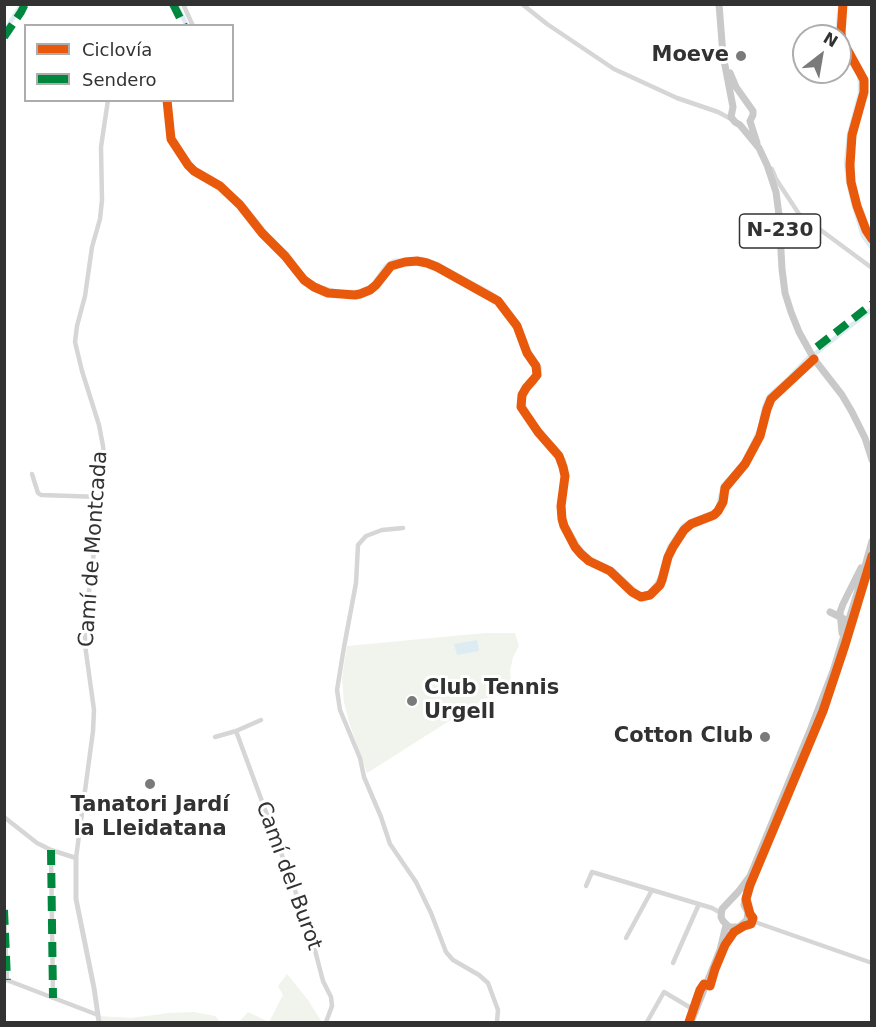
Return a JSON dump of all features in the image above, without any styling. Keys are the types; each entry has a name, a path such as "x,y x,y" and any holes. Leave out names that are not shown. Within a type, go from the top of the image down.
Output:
{"main road":[{"name":"N-230","path":"720,4 721,35 733,120 759,148"},
{"name":"N-230","path":"725,64 736,87 753,111 750,121 776,192 782,269 785,293 791,312 814,359 852,412 870,449 872,460"},
{"path":"732,108 738,103 747,104"},
{"path":"740,125 750,121"},
{"path":"744,905 750,876 833,671 842,641 842,624 872,541"},
{"path":"845,618 840,612 867,555"},
{"path":"691,1023 720,950 726,925 721,917 725,906 750,876"},
{"path":"720,950 747,920 748,912 738,901 725,906"},
{"path":"726,925 739,927"}],"street":[{"path":"183,4 192,24"},
{"path":"522,4 547,24 614,69 677,98 718,112 733,120"},
{"name":"Camí de Montcada","path":"76,858 94,710 84,645 85,624 105,463 99,425 75,342 92,247 100,219 101,147 108,102"},
{"path":"718,112 732,108"},
{"path":"766,165 772,169 799,214 872,268"},
{"path":"32,474 38,493 41,495 100,497"},
{"path":"403,528 382,530 366,536 358,545 356,583 337,690 340,710 360,758 365,778 390,844 416,882 446,952 453,960 488,983 498,1010 497,1023"},
{"path":"215,736 261,720"},
{"name":"Camí del Burot","path":"236,730 310,931 323,981 331,997 332,1006 326,1023"},
{"path":"4,818 51,850 76,858 76,899 99,1023"},
{"path":"51,850 53,998"},
{"path":"586,886 592,872 712,908 725,906"},
{"path":"626,938 652,890"},
{"path":"673,963 699,904"},
{"path":"4,910 6,980 98,1015"},
{"path":"748,912 752,921"},
{"path":"739,927 752,921 872,963"},
{"path":"647,1023 664,992 696,1011"}],"shaded area":[{"name":"Club Tennis Urgell","path":"485,633 515,633 519,646 513,657 510,671 512,686 503,694 484,699 367,773 344,703 342,678 347,646"},
{"path":"477,640 479,651 457,655 454,644"},
{"path":"287,974 322,1022 269,1022 283,995 278,986"},
{"path":"194,1012 215,1016 220,1022 101,1022 100,1016 131,1018"},
{"path":"248,1012 269,1022 239,1022"}],"waterway":[{"path":"4,32 22,4"},
{"path":"176,4 186,24"},
{"path":"838,24 840,4"},
{"path":"852,64 859,75 860,93 849,134 846,163 852,199 863,236 872,248"},
{"path":"169,102 174,142 192,166 241,202 300,272 319,287 338,292 359,292 372,286 386,266 394,261 422,259 437,264 500,300 519,325 528,349 540,368 538,378 524,396 524,407 564,460 567,476 563,500 566,525 586,555 613,570 639,594 644,595 656,584 669,547 683,526 716,510 723,485 741,466 760,428 764,407 769,396 808,358"},
{"path":"816,353 872,309"}],"marked path":[{"path":"4,37 25,4"},
{"path":"173,4 183,24"},
{"path":"817,347 872,304"},
{"path":"51,850 53,998"},
{"path":"4,910 7,980"}],"cycle path":[{"path":"843,4 842,40 864,80 864,92 852,135 851,182 857,206 872,239"},
{"path":"167,102 171,139 188,165 220,186 240,205 304,280 314,287 328,293 360,294 376,285 391,266 417,261 437,267 498,301 517,326 527,353 536,366 537,375 522,395 521,407 538,432 559,456 563,467 565,476 561,506 564,526 581,554 589,561 610,571 632,592 641,597 650,595 660,585 668,557 684,530 691,524 714,515 718,511 723,502 725,488 745,464 760,436 771,399 814,359"},
{"path":"689,1022 700,990 704,984 710,986 725,945 734,932 751,924 753,918 746,899 750,885 823,711 872,556"}],"place":[{"name":"Moeve","path":"741,56"},
{"name":"Club Tennis Urgell","path":"412,701"},
{"name":"Cotton Club","path":"765,737"},
{"name":"Tanatori Jardí la Lleidatana","path":"150,784"}]}
